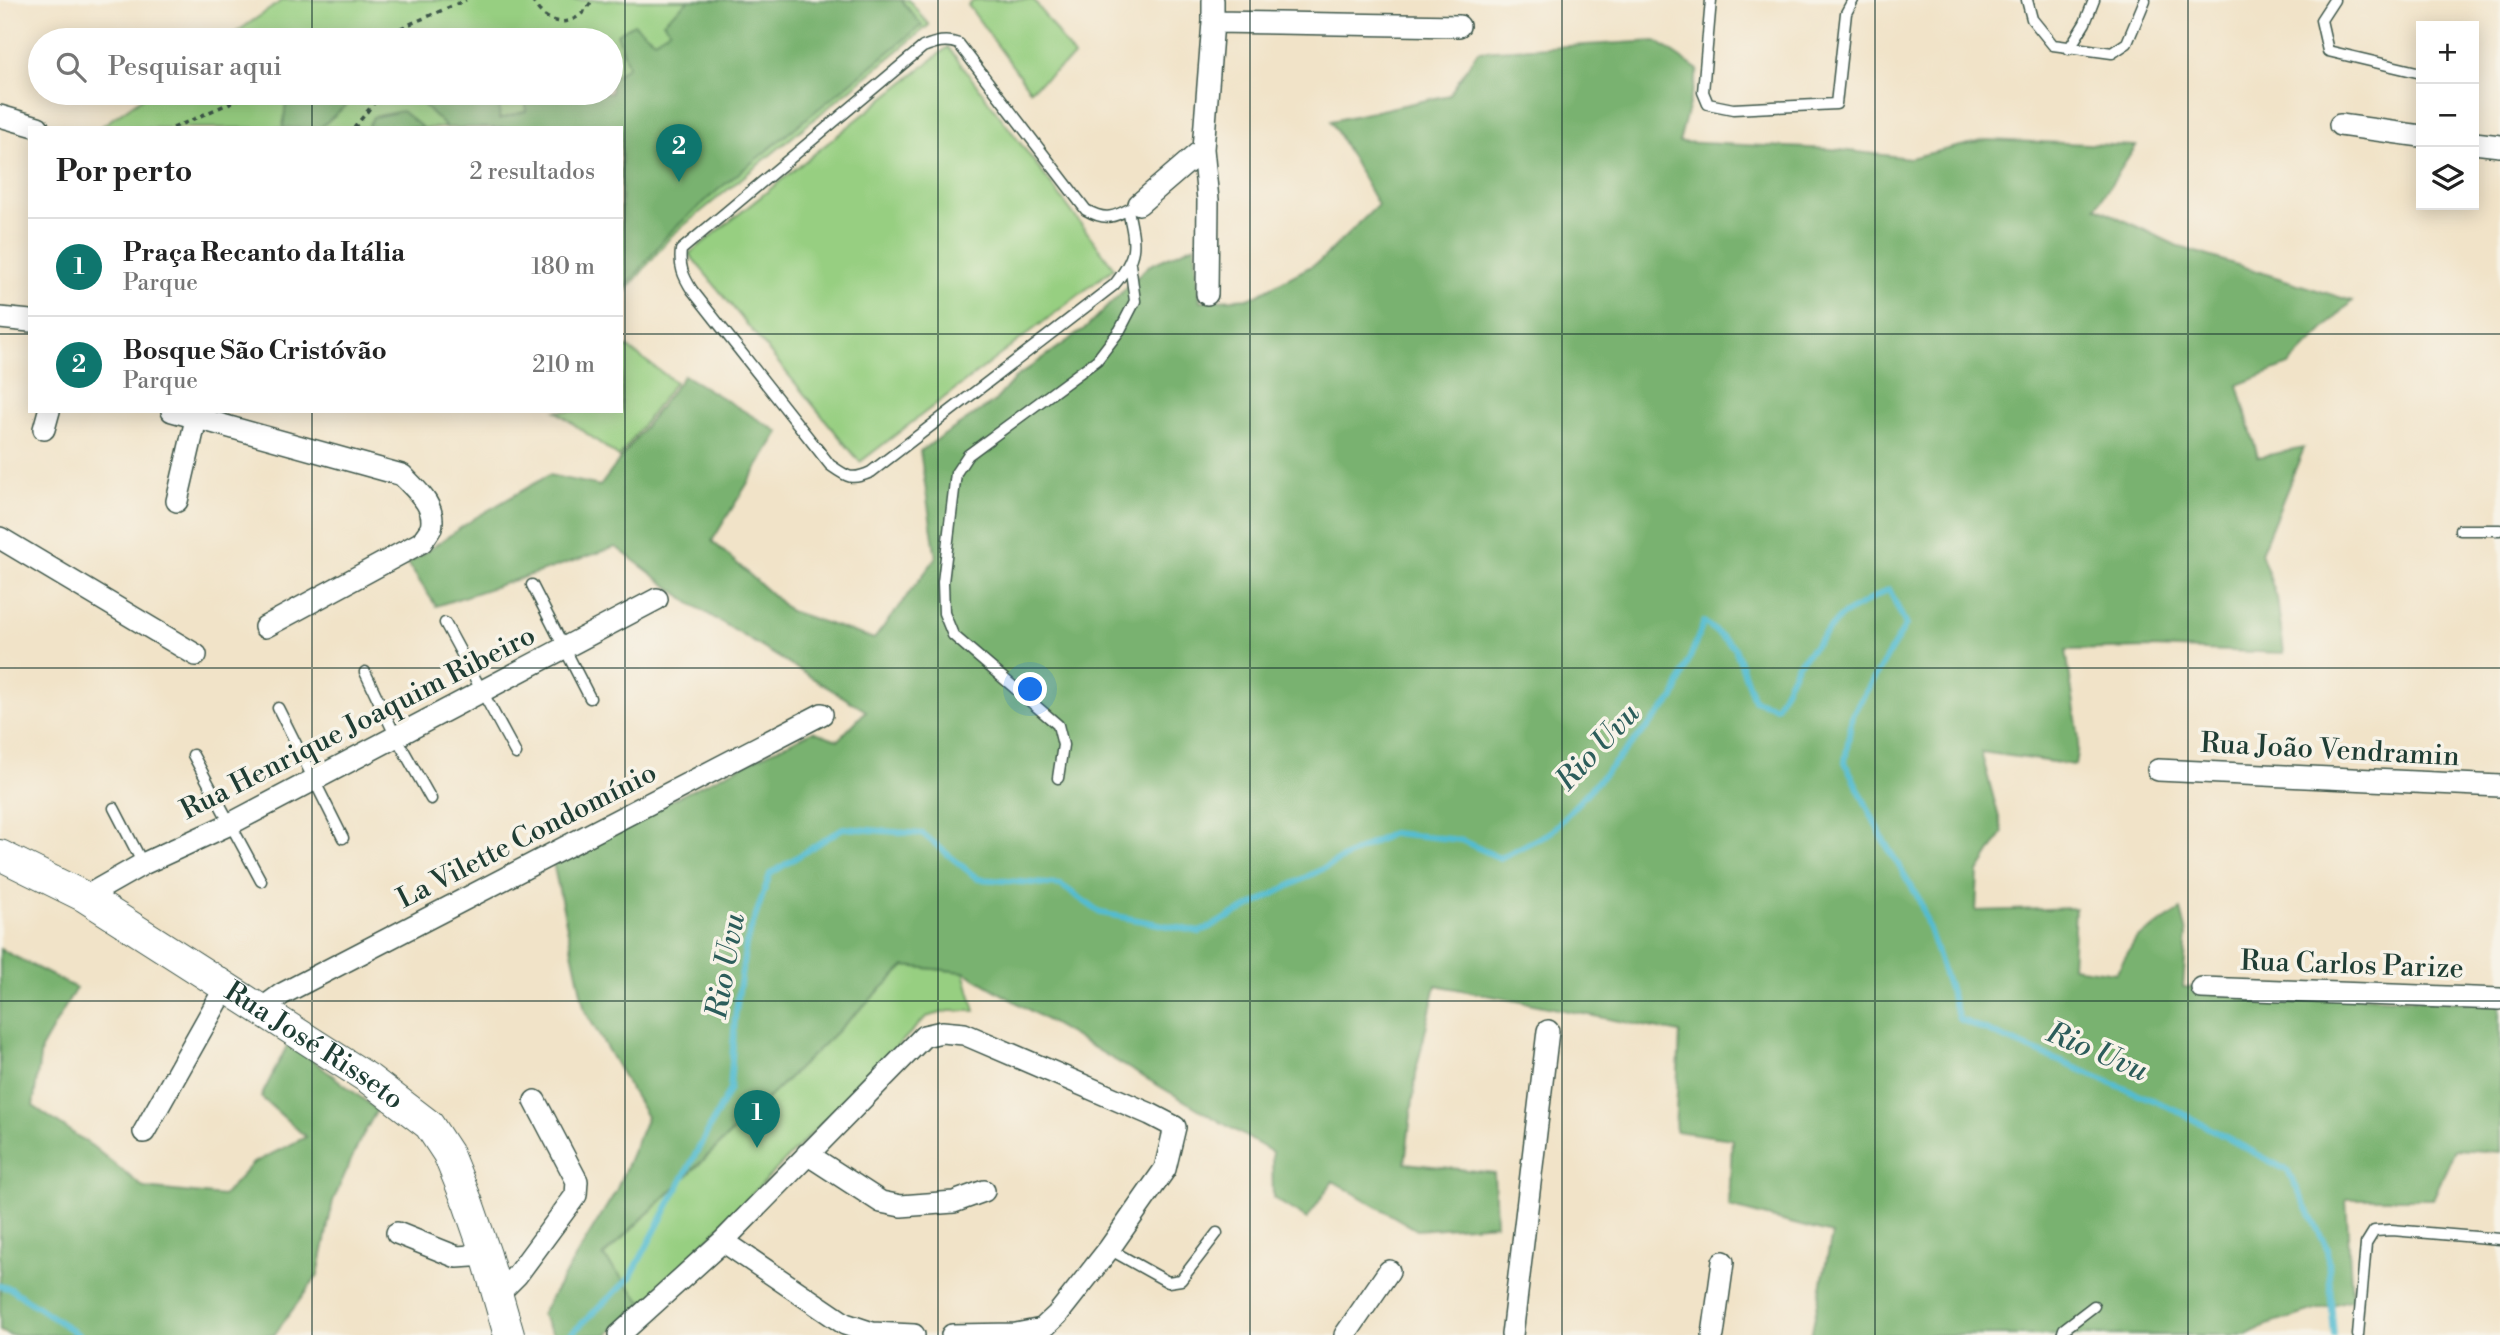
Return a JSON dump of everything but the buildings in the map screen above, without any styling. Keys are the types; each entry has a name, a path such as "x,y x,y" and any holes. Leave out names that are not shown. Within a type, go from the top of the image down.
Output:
{"main road":[{"name":"Rua José Risseto","path":"0,855 85,897 369,1079 429,1125 448,1154 486,1255 509,1335"}],"street":[{"path":"1208,294 1208,200 1203,149 1213,0"},
{"path":"1213,22 1459,26"},
{"path":"0,116 35,126"},
{"path":"2340,125 2416,135"},
{"path":"2479,144 2500,146"},
{"path":"1133,207 1203,149"},
{"path":"0,318 28,321"},
{"path":"178,413 402,475 422,495 430,510 431,527 422,542 265,627"},
{"path":"177,500 196,419"},
{"path":"0,538 196,655"},
{"name":"Rua Henrique Joaquim Ribeiro","path":"85,897 143,864 230,824 482,693 657,599"},
{"name":"La Vilette Condomínio","path":"260,1010 282,994 822,715"},
{"name":"Rua João Vendramin","path":"2158,770 2500,786"},
{"path":"144,1132 225,988"},
{"name":"Rua Carlos Parize","path":"2202,988 2500,999"},
{"path":"1512,1335 1548,1031"},
{"path":"619,1335 723,1241 925,1036 942,1032 964,1034 1150,1114 1175,1128 1165,1169 1109,1249 1057,1315 1050,1329 1016,1334 952,1335"},
{"path":"497,1295 517,1275 576,1195 577,1181 535,1101"},
{"path":"807,1154 881,1202 901,1206 954,1202 984,1191"},
{"path":"397,1233 457,1257 486,1255"},
{"path":"723,1241 845,1324 872,1333 914,1335"},
{"path":"1713,1335 1723,1262"},
{"path":"1345,1335 1389,1271"}],"lane":[{"path":"1711,0 1703,92 1708,104 1733,109 1836,104 1846,13 1853,0"},
{"path":"2027,0 2032,19 2053,45 2112,53 2127,43 2145,0"},
{"path":"2069,49 2085,23 2094,0"},
{"path":"2334,0 2321,20 2328,51 2416,72"},
{"path":"1058,778 1063,745 1058,725 953,635 944,613 943,582 956,473 968,455 1097,359 1120,330 1135,301 1130,264 1135,240 1133,207 1110,218 1098,217 1086,209 959,44 937,41 923,47 681,250 682,274 692,290 830,465 848,477 859,477 871,472 1114,285 1130,264"},
{"path":"2460,530 2500,530"},
{"path":"531,585 590,698"},
{"path":"445,623 516,754"},
{"path":"365,672 396,737 431,799"},
{"path":"278,708 343,838"},
{"path":"193,755 261,881"},
{"path":"114,808 143,864"},
{"path":"2358,1335 2366,1244 2374,1231 2392,1230 2500,1239"},
{"path":"1109,1249 1168,1282 1181,1280 1217,1233"},
{"path":"2062,1335 2064,1329 2094,1306"}],"path":[{"path":"405,28 466,0"},
{"path":"532,0 537,10 546,18 569,21 579,17 592,0"},
{"path":"178,126 226,105"},
{"path":"356,126 372,105"}],"green space":[{"path":"283,0 909,0 929,25 671,236 623,295 623,126 102,126 132,105 623,105 623,28 242,28"},
{"path":"689,0 901,0 922,25 669,233 623,290 623,126 445,126 423,105 500,105 499,119 526,111 526,105 623,105 623,70 628,66 623,51 623,30 634,24 654,40 670,30 663,22"},
{"path":"975,0 1034,0 1074,57 1030,90 968,5"},
{"path":"1656,41 1698,70 1679,142 1831,149 1910,158 1986,140 2136,146 2096,207 2180,247 2352,301 2289,365 2238,385 2258,457 2304,448 2261,553 2277,598 2284,653 2151,648 2066,650 2079,739 2075,765 1981,752 2003,832 1978,872 1976,911 2075,908 2072,967 2116,973 2136,939 2181,910 2187,933 2183,987 2500,1004 2500,1152 2455,1149 2433,1199 2346,1199 2352,1299 2267,1325 2246,1335 1811,1335 1832,1234 1729,1207 1732,1139 1675,1131 1680,1033 1436,985 1417,1067 1405,1163 1494,1173 1496,1224 1417,1230 1333,1181 1307,1219 1273,1198 1272,1152 964,972 905,966 603,1256 644,1304 607,1335 554,1335 541,1314 616,1191 647,1117 585,1011 552,858 813,731 838,740 866,711 690,603 616,547 436,606 408,564 475,518 549,475 600,486 684,375 779,432 712,541 790,611 874,639 936,558 920,451 995,401 1015,378 1087,327 1148,266 1195,245 1200,301 1251,298 1319,262 1378,205 1331,121 1449,95 1478,51"},
{"path":"948,47 1114,268 860,462 689,254"},
{"path":"286,105 346,105 322,126 283,126"},
{"path":"402,111 421,126 368,126 373,117"},
{"path":"623,344 675,382 619,457 559,413 623,413"},
{"path":"0,949 76,988 41,1049 33,1106 92,1146 144,1188 223,1196 253,1163 306,1137 261,1097 289,1042 377,1110 359,1142 333,1201 318,1275 274,1335 10,1335 0,1331"},
{"path":"905,966 964,972 975,1011 949,1011 926,1017 644,1304 603,1257"}],"waterway":[{"name":"Rio Uvu","path":"570,1335 630,1278 730,1089 735,1017 746,944 770,874 843,828 923,834 978,879 1061,885 1101,913 1200,932 1392,833 1461,840 1500,858 1551,832 1674,698 1704,622 1735,648 1754,700 1776,707 1798,664 1841,616 1889,589 1906,625 1852,715 1845,762 1885,843 1919,899 1959,1019 2176,1110 2288,1171 2327,1248 2334,1335"},
{"name":"Rio Uvu","path":"0,1286 11,1289 79,1335"}],"place":[{"name":"Bosque São Cristóvão","path":"679,182"},
{"name":"Praça Recanto da Itália","path":"757,1148"}]}
